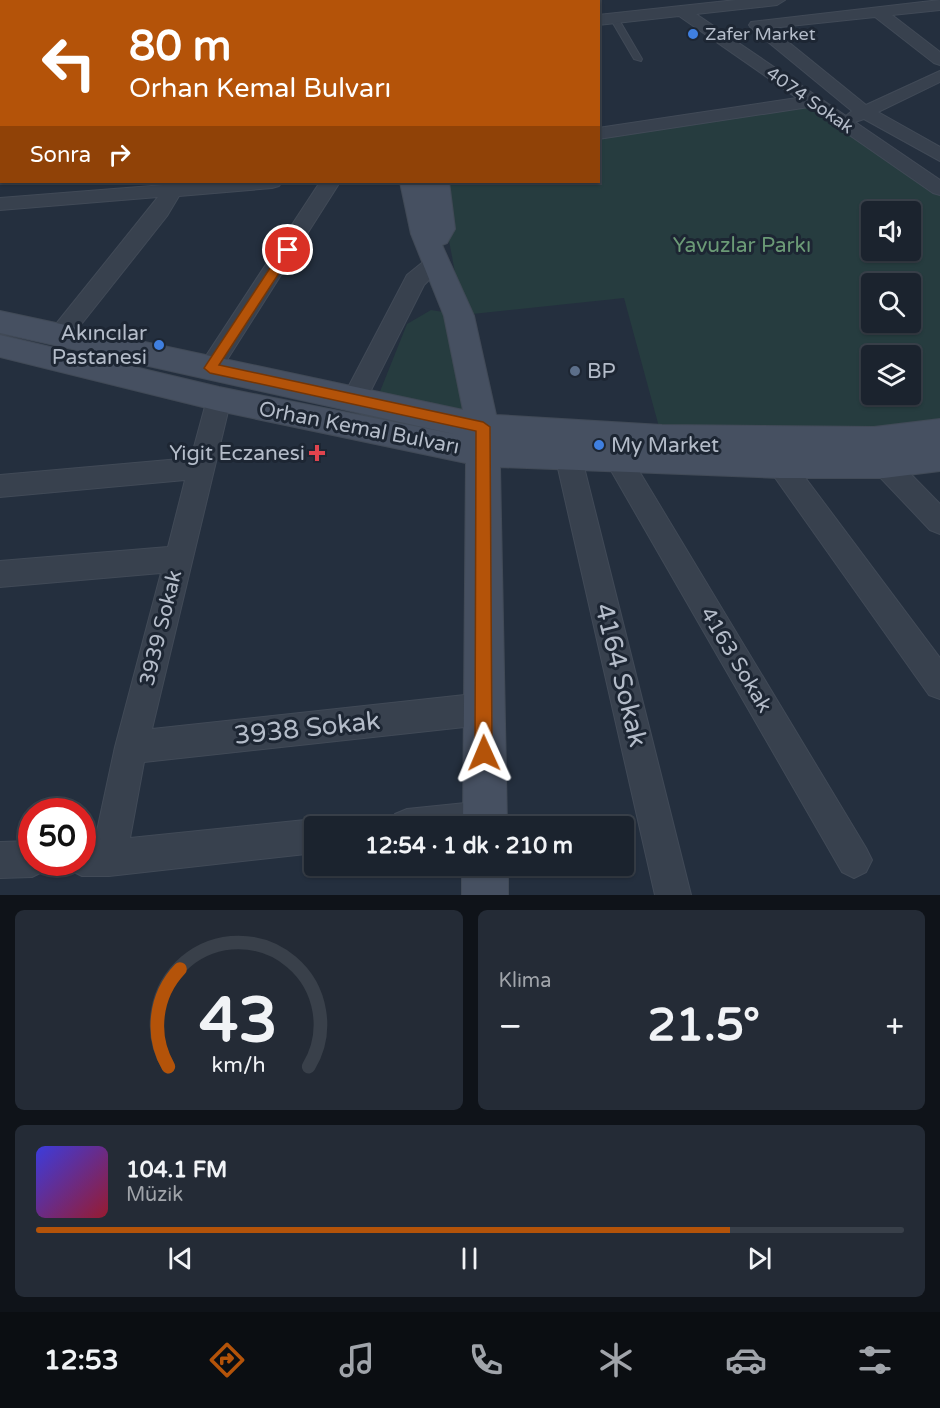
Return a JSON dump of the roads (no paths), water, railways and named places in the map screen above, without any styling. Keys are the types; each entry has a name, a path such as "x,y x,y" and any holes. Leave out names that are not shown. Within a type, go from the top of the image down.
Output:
{"main road":[{"path":"412,183 424,234 459,316 483,440 485,816"},
{"path":"434,256 442,229 437,183"},
{"name":"Orhan Kemal Bulvarı","path":"0,322 354,399 483,440 674,438 874,440 940,432"},
{"name":"Orhan Kemal Bulvarı","path":"0,346 219,399 568,455 618,459 780,464 884,464 940,457"},
{"path":"485,876 485,895"}],"street":[{"path":"606,19 737,2 777,0"},
{"path":"940,5 757,26 863,111 940,155"},
{"name":"4074 Sokak","path":"681,9 940,189"},
{"path":"879,12 940,60"},
{"path":"843,123 863,111 940,76"},
{"path":"600,134 812,101"},
{"path":"4,207 17,183"},
{"path":"4,207 173,186 247,183"},
{"path":"210,368 329,183"},
{"path":"60,335 160,211 173,186"},
{"path":"354,399 416,280 434,256"},
{"name":"3939 Sokak","path":"96,858 131,747 219,399"},
{"name":"4164 Sokak","path":"568,455 674,895"},
{"name":"4163 Sokak","path":"618,459 854,860"},
{"path":"780,464 940,684"},
{"path":"884,464 940,522"},
{"path":"0,486 202,468"},
{"path":"0,574 179,559"},
{"name":"3938 Sokak","path":"131,747 483,709"},
{"path":"96,858 304,837"},
{"path":"0,860 18,859"}],"lane":[{"path":"606,19 638,59"}],"place":[{"name":"Zafer Market","path":"693,34"},
{"name":"Akıncılar Pastanesi","path":"159,345"},
{"name":"BP","path":"575,371"},
{"name":"My Market","path":"599,445"},
{"name":"Yigit Eczanesi","path":"317,453"}],"park label":[{"name":"Yavuzlar Parkı","path":"742,245"}]}
